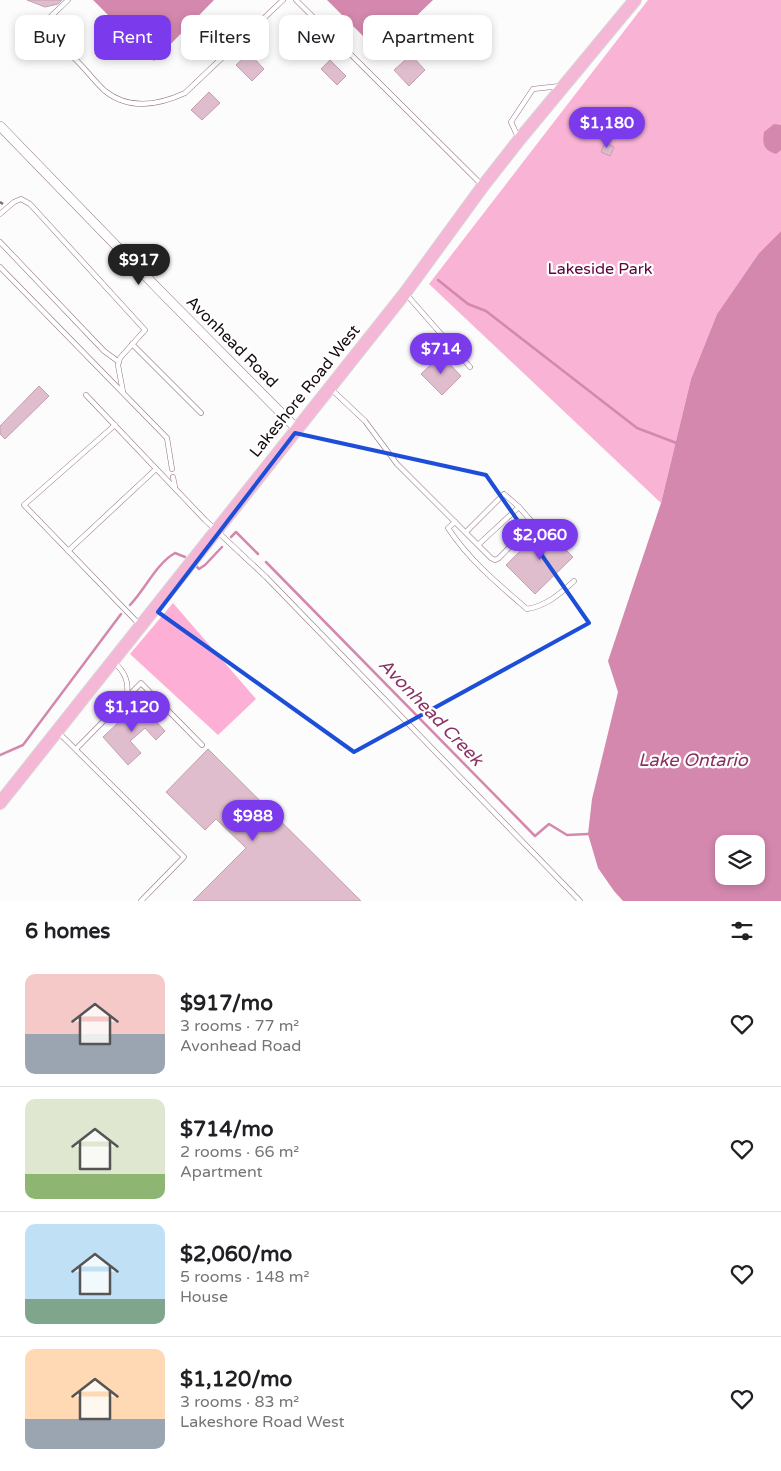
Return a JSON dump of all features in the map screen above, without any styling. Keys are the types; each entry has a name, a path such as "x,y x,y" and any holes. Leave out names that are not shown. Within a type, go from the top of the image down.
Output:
{"main road":[{"name":"Lakeshore Road West","path":"0,803 405,293 519,140 635,0"}],"street":[{"name":"Avonhead Road","path":"0,126 296,428"}],"lane":[{"path":"68,0 45,22 53,36 106,92 124,101 145,105 166,102 185,93 282,0"},
{"path":"296,0 483,186"},
{"path":"519,140 511,122 533,89 564,85"},
{"path":"0,214 14,202 21,199 30,204 145,330 120,358 123,392"},
{"path":"0,242 104,351 119,362"},
{"path":"0,266 167,438 172,469"},
{"path":"405,293 470,366"},
{"path":"132,344 201,413"},
{"path":"329,387 366,421 397,464 492,558 495,560 499,558 534,524 504,494 466,532"},
{"path":"86,395 205,520 266,577 580,901"},
{"path":"115,425 24,505 140,625"},
{"path":"68,551 156,469"},
{"path":"173,477 175,489"},
{"path":"479,544 518,507"},
{"path":"455,522 448,528 458,543 490,576 527,609 549,602 574,581"},
{"path":"112,661 125,674 128,688 127,697"},
{"path":"76,749 141,683 202,745"},
{"path":"57,731 184,857 141,901"}],"highlighted area":[{"path":"295,433 486,475 589,623 354,752 158,612"}],"green space":[{"name":"Lakeside Park","path":"648,0 781,0 781,231 759,253 717,314 691,379 661,503 429,284"}],"shaded area":[{"path":"173,603 256,699 218,735 130,654"}],"water":[{"path":"93,0 214,0 199,15 181,15 181,34 171,44 171,15 108,15"},
{"path":"327,0 433,0 417,15 363,15 363,36 353,26 353,15 342,15"},
{"path":"774,124 781,125 781,150 776,154 766,149 763,140 764,132"},
{"name":"Lake Ontario","path":"781,231 781,901 623,901 598,868 588,834 592,799 618,692 608,661 661,503 691,379 717,314 759,253"}],"building":[{"path":"27,0 62,0 58,4 45,7"},
{"path":"241,60 256,60 264,69 252,81 236,65"},
{"path":"330,60 346,76 337,85 321,69"},
{"path":"405,60 416,60 425,70 409,86 394,70"},
{"path":"209,92 220,103 202,120 191,110"},
{"path":"604,125 613,125 613,135 604,136"},
{"path":"605,143 614,147 610,156 601,152"},
{"path":"441,355 461,376 442,395 421,374"},
{"path":"39,386 49,396 5,439 0,434 0,426"},
{"path":"544,528 564,545 563,547 573,557 535,594 506,565"},
{"path":"139,703 165,731 156,740 145,728 130,741 141,753 128,765 103,737"},
{"path":"208,749 361,901 193,901 246,848 216,819 205,830 166,792"}],"waterway":[{"path":"438,280 468,304 486,311 637,428 679,444"},
{"name":"Avonhead Creek","path":"231,537 236,532 258,554"},
{"name":"Avonhead Creek","path":"196,566 199,569 205,565 222,547"},
{"name":"Avonhead Creek","path":"130,605 162,563 175,553 185,557"},
{"name":"Avonhead Creek","path":"266,562 535,836 549,824 567,835 588,834"},
{"name":"Avonhead Creek","path":"0,755 23,745 121,614"}]}
